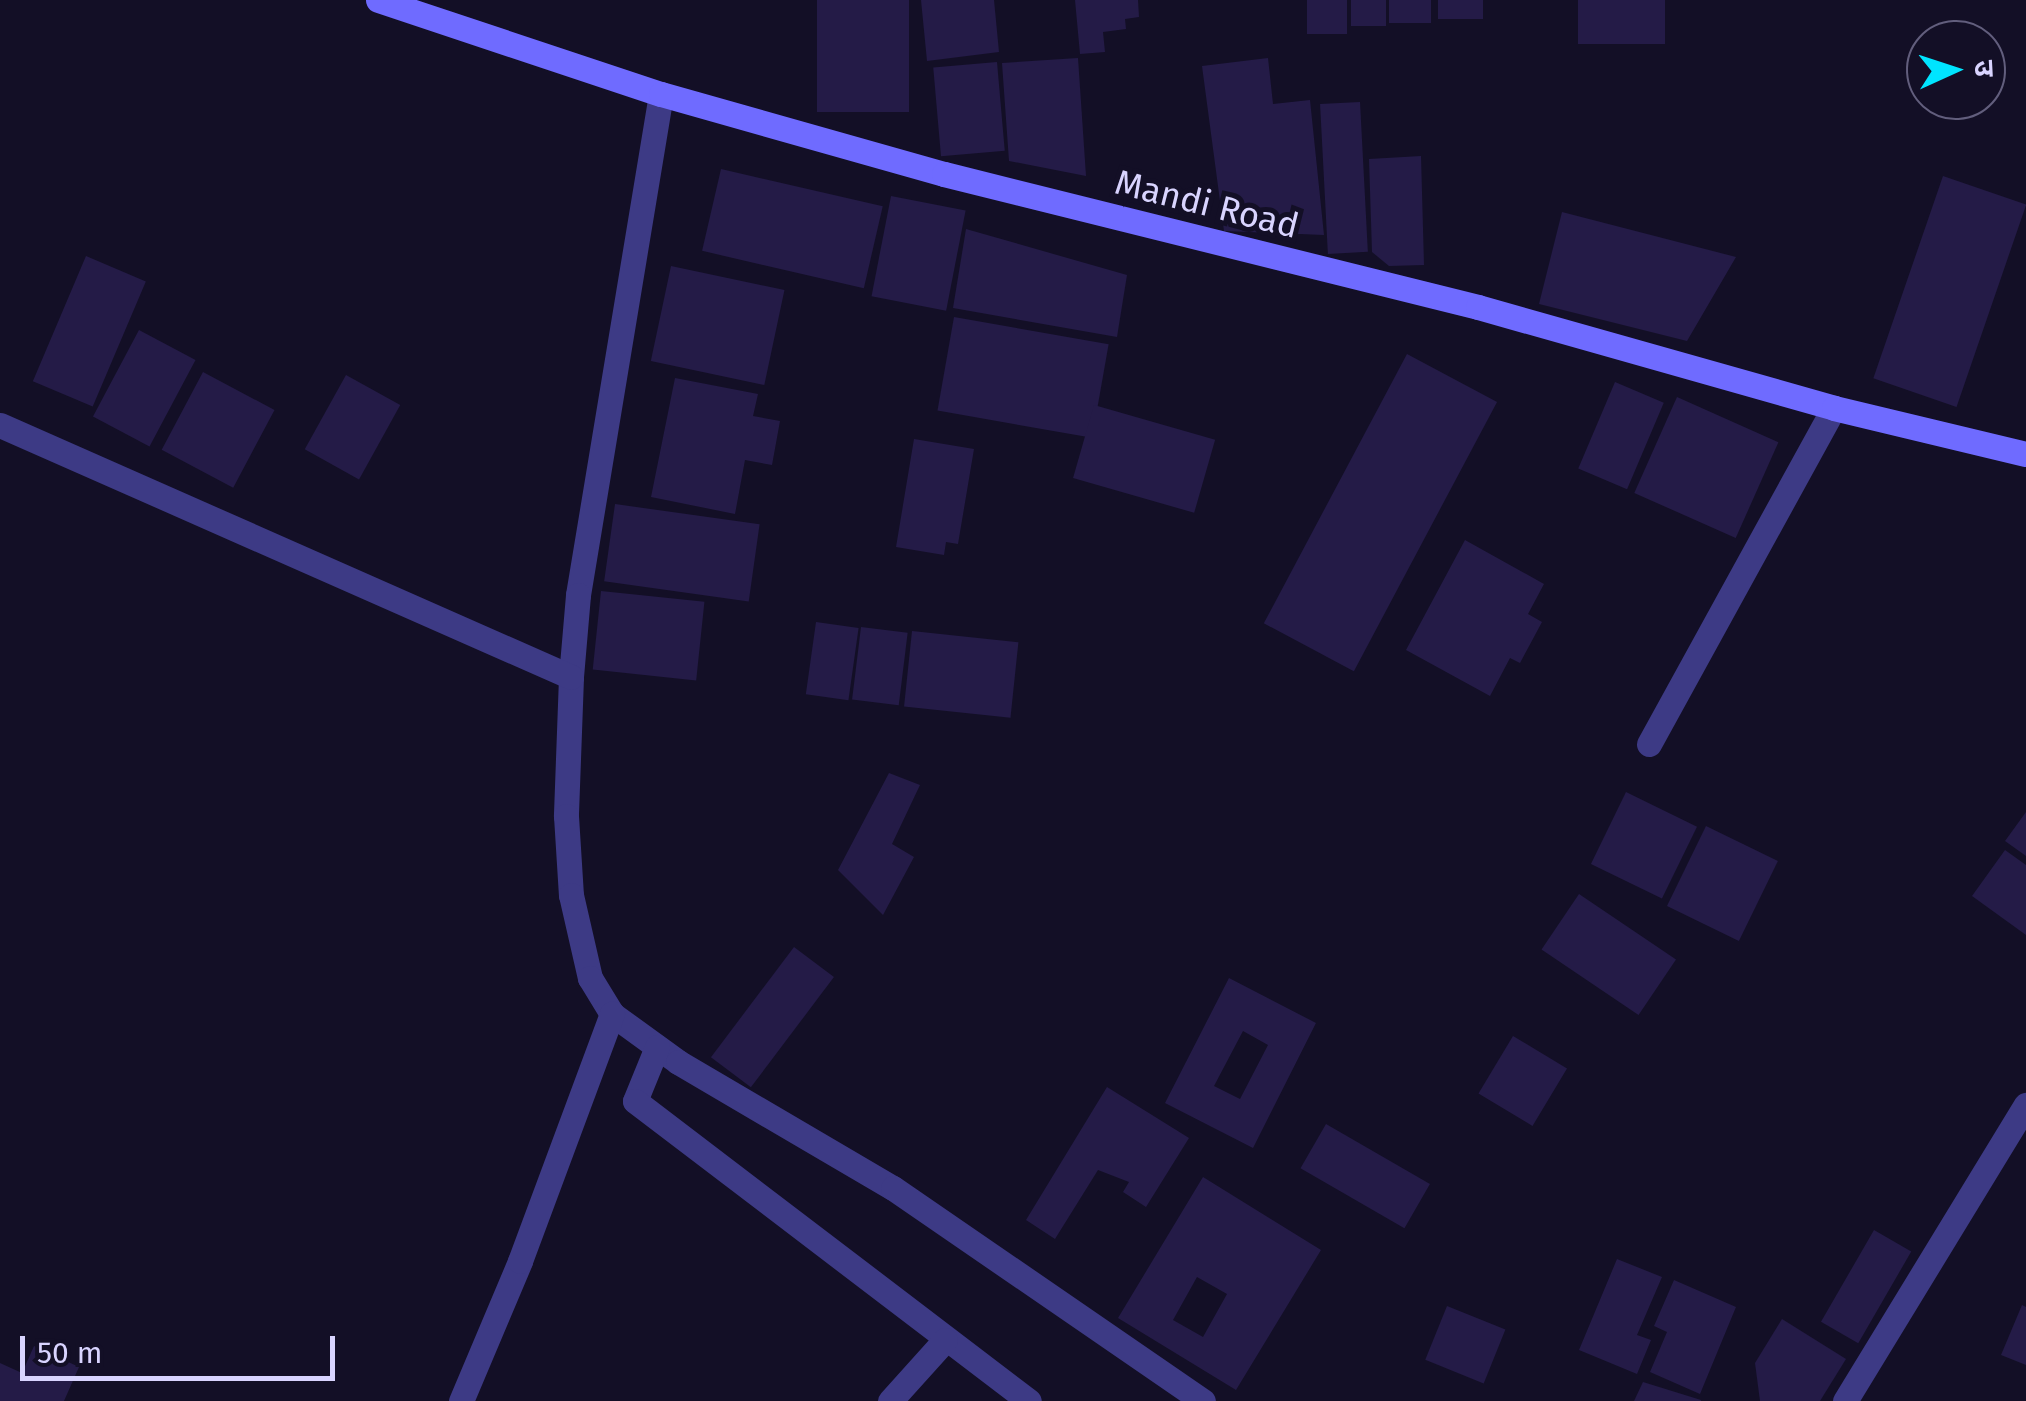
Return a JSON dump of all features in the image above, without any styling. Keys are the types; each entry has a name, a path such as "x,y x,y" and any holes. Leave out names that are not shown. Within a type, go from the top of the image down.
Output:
{"street":[{"name":"Mandi Road","path":"378,0 661,94 944,174 1478,307 1834,408 2026,454"},
{"path":"661,94 578,595 571,677 566,816 571,895 590,978 612,1014 656,1047 893,1188 1203,1401"},
{"path":"1649,744 1834,408"},
{"path":"0,425 571,677"},
{"path":"461,1401 526,1244 612,1014"},
{"path":"656,1047 635,1101 1028,1401"},
{"path":"1845,1401 2026,1104"},
{"path":"890,1401 946,1340"}],"building":[{"path":"817,0 909,0 909,112 817,112"},
{"path":"921,0 994,0 999,52 927,61"},
{"path":"1075,0 1138,0 1139,17 1125,19 1126,29 1103,32 1105,52 1080,54"},
{"path":"1307,0 1347,0 1347,34 1307,34"},
{"path":"1351,0 1386,0 1386,26 1351,26"},
{"path":"1389,0 1431,0 1431,23 1389,23"},
{"path":"1438,0 1483,0 1483,19 1438,19"},
{"path":"1578,0 1665,0 1665,44 1578,44"},
{"path":"1078,58 1086,176 1009,161 1002,63"},
{"path":"1268,58 1273,104 1310,100 1324,235 1224,231 1202,66"},
{"path":"997,62 1005,151 941,156 933,68"},
{"path":"1360,102 1368,252 1328,254 1320,104"},
{"path":"1421,156 1424,265 1389,266 1372,252 1369,159"},
{"path":"721,169 883,206 864,288 702,251"},
{"path":"1943,176 2026,205 1957,407 1873,378"},
{"path":"891,196 966,211 946,311 872,296"},
{"path":"1562,212 1736,257 1687,341 1539,304"},
{"path":"966,229 1127,275 1117,337 953,308"},
{"path":"86,256 146,281 93,407 33,381"},
{"path":"671,266 784,290 764,385 651,361"},
{"path":"954,317 1109,344 1092,438 938,411"},
{"path":"139,330 196,360 150,447 93,417"},
{"path":"1407,354 1497,402 1354,671 1264,623"},
{"path":"203,372 275,410 233,488 162,450"},
{"path":"346,375 400,405 359,479 305,449"},
{"path":"675,378 758,394 753,416 780,421 772,465 745,460 735,514 651,497"},
{"path":"1615,382 1664,403 1627,489 1578,469"},
{"path":"1677,397 1778,442 1736,538 1634,493"},
{"path":"1094,405 1215,440 1194,513 1073,478"},
{"path":"914,439 974,449 958,544 946,542 944,555 896,547"},
{"path":"615,504 760,524 749,602 604,581"},
{"path":"1465,540 1544,584 1528,614 1542,622 1520,663 1510,658 1490,696 1406,650"},
{"path":"601,591 704,602 696,680 593,670"},
{"path":"816,622 859,628 848,700 806,694"},
{"path":"861,627 908,633 899,705 852,699"},
{"path":"912,631 1018,642 1010,718 904,707"},
{"path":"889,773 920,785 892,844 914,857 883,915 838,870"},
{"path":"1626,792 1697,827 1662,899 1591,864"},
{"path":"2026,812 2026,856 2005,841"},
{"path":"1706,826 1778,861 1739,941 1667,906"},
{"path":"2005,850 2026,865 2026,935 1972,896"},
{"path":"1579,894 1676,959 1639,1015 1542,950"},
{"path":"794,947 834,977 751,1087 711,1057"},
{"path":"1229,978 1316,1023 1253,1148 1165,1103","holes":["1243,1031 1268,1045 1240,1099 1214,1086"]},
{"path":"1513,1036 1567,1068 1532,1126 1478,1093"},
{"path":"1107,1087 1189,1138 1146,1207 1123,1192 1129,1182 1098,1170 1055,1239 1026,1220"},
{"path":"1326,1124 1430,1184 1404,1228 1300,1168"},
{"path":"1203,1177 1321,1250 1236,1390 1118,1318","holes":["1197,1277 1227,1294 1203,1337 1173,1320"]},
{"path":"1874,1230 1911,1252 1858,1343 1821,1322"},
{"path":"1617,1259 1662,1277 1637,1335 1651,1340 1637,1374 1579,1350"},
{"path":"1674,1280 1736,1307 1700,1394 1650,1372 1667,1332 1654,1326"},
{"path":"2022,1305 2026,1307 2026,1365 2001,1355"},
{"path":"1447,1306 1505,1330 1484,1383 1425,1360"},
{"path":"1782,1319 1846,1359 1820,1401 1760,1401 1755,1363"},
{"path":"34,1346 79,1367 64,1401 0,1401 0,1363 22,1373"},
{"path":"1643,1382 1701,1400 1701,1401 1634,1401"}]}
